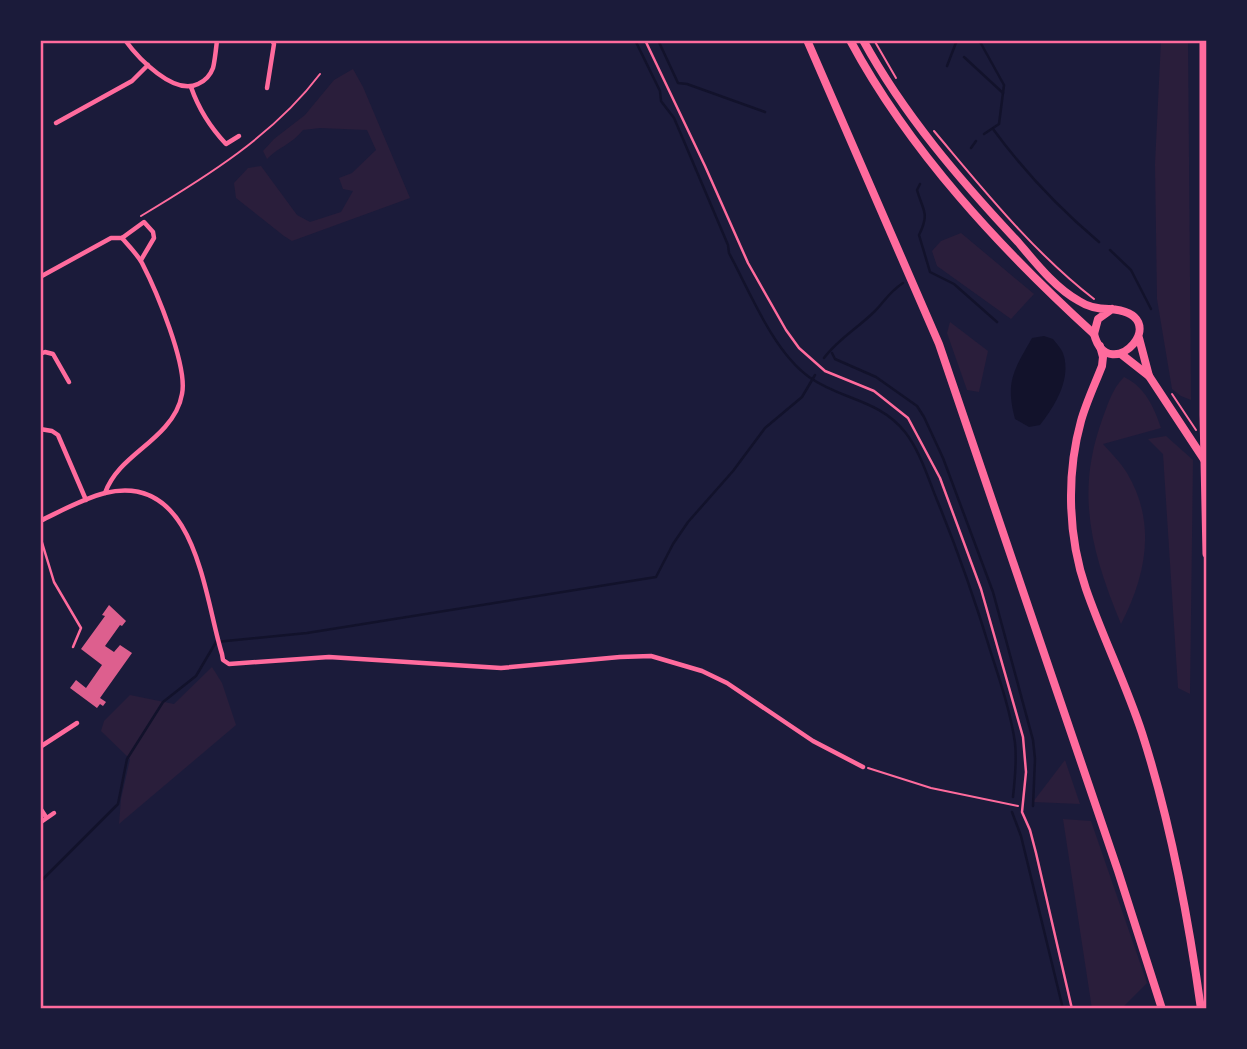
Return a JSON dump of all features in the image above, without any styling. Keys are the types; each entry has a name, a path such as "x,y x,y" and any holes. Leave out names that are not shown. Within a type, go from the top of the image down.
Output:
{"highway":[{"path":"1204,40 1203,440 1207,554"}],"main road":[{"path":"807,40 939,344 1162,1009"},
{"path":"850,40 889,104 953,188 986,227 1094,334 1100,346 1102,366 1081,421 1073,463 1072,523 1086,587 1142,732 1168,825 1179,872 1200,1009"},
{"path":"863,40 902,104 945,160 1032,258 1077,300 1094,308 1125,310 1133,316 1138,322 1139,338 1149,376"},
{"path":"1094,334 1098,319 1112,309"},
{"path":"1100,346 1110,353 1121,354 1133,348 1139,338"},
{"path":"1121,354 1149,376 1207,463"}],"street":[{"path":"125,40 148,65 175,84 191,88 208,77 213,69 216,40"},
{"path":"267,88 274,44 272,40"},
{"path":"57,123 132,81 148,65"},
{"path":"191,88 202,113 226,144 239,136"},
{"path":"40,277 111,238 122,238 144,222 153,232 153,238 141,260"},
{"path":"105,493 110,480 173,417 182,394 183,369 159,302 141,260 122,238"},
{"path":"40,354 53,354 69,383"},
{"path":"40,429 58,435 86,500"},
{"path":"40,521 105,493 124,491 145,492 168,508 178,519 197,559 223,660 236,665 329,657 501,668 651,656 702,671 727,684 813,741 863,767"},
{"path":"40,747 77,723"},
{"path":"40,808 46,817"},
{"path":"41,822 54,813"}],"lane":[{"path":"645,40 748,263 786,330 800,348 825,371 874,391 901,411 908,418 940,478 981,589 1023,737 1026,772 1022,807 1036,853 1072,1009"},
{"path":"40,536 54,582 81,628 73,647"}],"path":[{"path":"874,40 901,85"},
{"path":"144,222 140,216 214,170 299,101 320,74"},
{"path":"929,125 969,174 1039,248 1096,300"},
{"path":"1172,395 1203,440"},
{"path":"863,767 931,788 1022,807"}],"shaded area":[{"path":"1161,40 1188,40 1191,400 1172,389 1157,299 1155,164"},
{"path":"353,69 410,198 292,241 236,198 234,183 248,168 261,166 297,215 310,222 341,212 353,191 343,189 339,178 352,173 376,150 367,130 303,130 267,159 263,151 305,115 334,80"},
{"path":"961,233 1034,294 1011,319 937,266 932,251 941,241"},
{"path":"950,322 988,351 979,392 967,390 947,333"},
{"path":"1044,336 1053,339 1062,351 1065,362 1064,382 1040,425 1029,427 1015,419 1011,385 1016,368 1032,338"},
{"path":"1124,377 1138,386 1148,398 1161,428 1103,444 1125,469 1136,492 1145,530 1142,568 1130,606 1121,624 1095,548 1088,499 1094,447 1111,397"},
{"path":"1166,436 1193,460 1190,694 1178,688 1163,454 1148,439"},
{"path":"212,667 222,683 236,725 119,824 121,799 130,759 101,731 104,721 130,695 174,704"},
{"path":"1065,760 1080,804 1033,802"},
{"path":"1063,819 1091,821 1147,983 1121,1009 1092,1009"}],"building":[{"path":"109,605 126,621 105,646 114,652 120,645 132,653 100,698 106,702 97,708 70,688 76,680 86,688 102,665 81,649 105,616 102,615"}],"waterway":[{"path":"635,40 660,91 661,101 674,118 729,253 773,337 796,366 809,377 834,391 872,406 895,421 910,439 919,456 980,616 1005,699 1016,750 1013,797"},
{"path":"658,40 678,83 765,112"},
{"path":"947,66 957,40"},
{"path":"979,40 1004,85 999,124 984,134"},
{"path":"964,57 1003,93"},
{"path":"993,129 1043,188 1099,242"},
{"path":"971,148 976,141"},
{"path":"920,184 917,190 925,217 919,235 930,272 954,284 997,322"},
{"path":"1110,250 1131,270 1151,309"},
{"path":"824,358 903,283"},
{"path":"832,353 835,359 876,377 917,406 943,458 993,592 1033,740 1033,806"},
{"path":"40,882 118,804 127,759 163,702 196,676 216,642 307,633 656,577 688,522 733,471 765,428 802,397 815,375"},
{"path":"1012,812 1021,836 1063,1009"}]}
